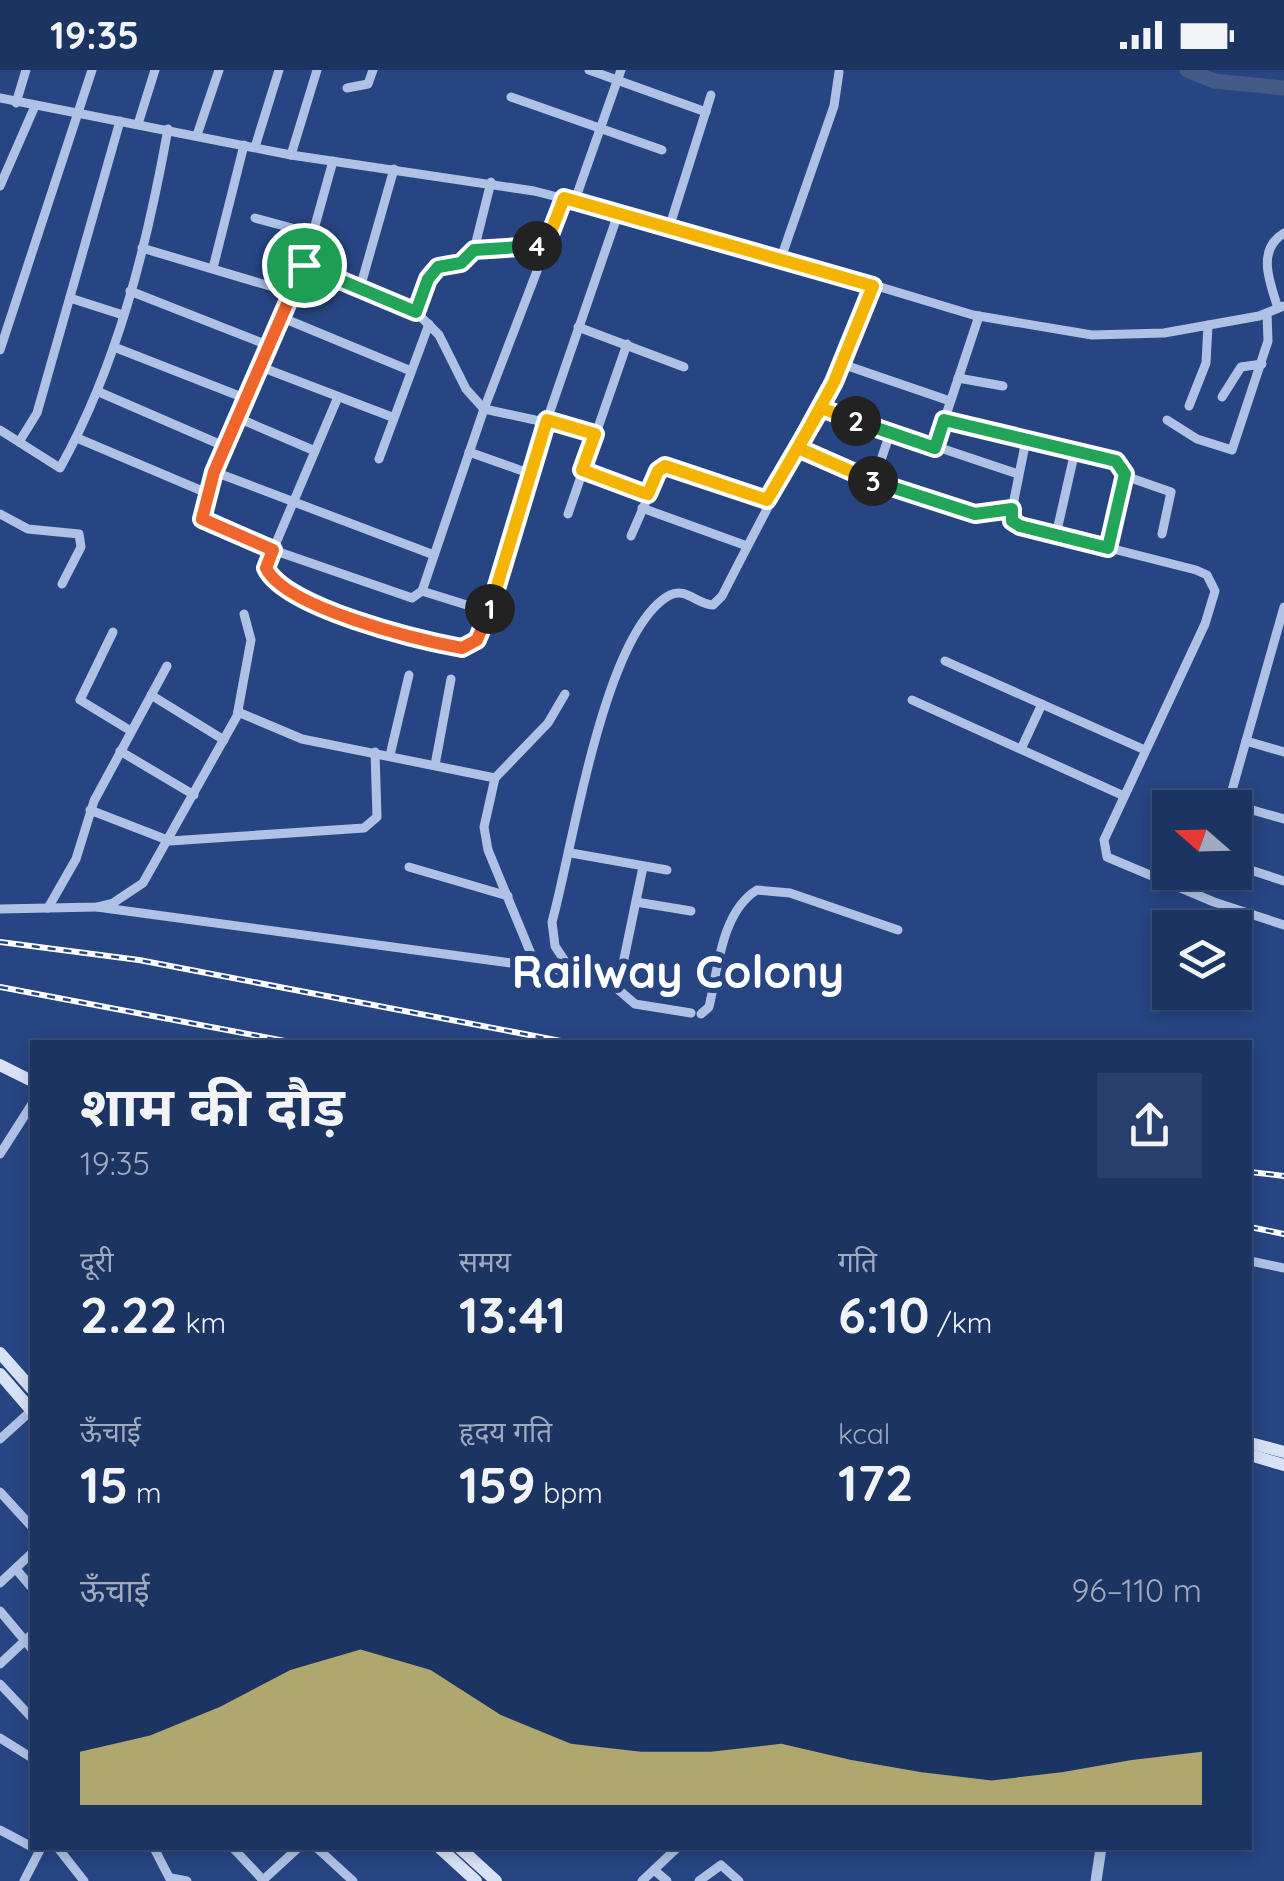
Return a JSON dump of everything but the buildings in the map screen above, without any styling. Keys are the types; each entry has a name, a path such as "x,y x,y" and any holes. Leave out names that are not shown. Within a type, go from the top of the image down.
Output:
{"main road":[{"path":"0,1065 30,1080"},
{"path":"0,1074 30,1088"},
{"path":"0,1352 30,1388"},
{"path":"0,1374 30,1408"},
{"path":"1252,1444 1284,1452"},
{"path":"1252,1457 1284,1465"},
{"path":"442,1850 476,1881"},
{"path":"462,1850 496,1881"}],"street":[{"path":"16,102 26,70"},
{"path":"0,350 92,70"},
{"path":"138,124 155,70"},
{"path":"197,135 219,70"},
{"path":"213,268 249,146 279,70"},
{"path":"291,155 316,70"},
{"path":"347,88 368,84 374,70"},
{"path":"588,70 619,75 706,112"},
{"path":"781,258 834,106 839,72"},
{"path":"422,591 484,409 546,245 570,199 619,75"},
{"path":"670,225 711,95"},
{"path":"511,97 662,150"},
{"path":"0,98 291,155 491,182 570,199 979,316 1092,335 1164,332 1281,307 1267,258 1272,243 1284,233"},
{"path":"0,186 34,106"},
{"path":"18,442 37,413 120,120"},
{"path":"0,430 60,468 77,438 99,392 124,315 168,129"},
{"path":"332,161 304,265 214,472 200,515 204,522 273,550 406,598 422,591 488,612"},
{"path":"360,288 394,169"},
{"path":"416,312 432,271 461,263 474,250 491,182"},
{"path":"338,397 273,550 267,573 285,590 332,610 453,647 474,644 488,612 547,420 619,211"},
{"path":"255,218 314,234"},
{"path":"474,250 546,245"},
{"path":"142,248 292,292"},
{"path":"304,265 416,312 429,324 466,389 484,409 520,421 547,420 595,434"},
{"path":"572,972 551,930 611,680 629,640 668,596 684,593 705,605 717,603 767,500 821,408 873,286"},
{"path":"130,291 270,346"},
{"path":"70,298 124,315"},
{"path":"1167,420 1197,439 1232,450 1268,341 1267,313"},
{"path":"0,314 11,319"},
{"path":"935,448 979,316"},
{"path":"282,318 411,371"},
{"path":"379,459 429,324"},
{"path":"1189,406 1206,363 1208,325"},
{"path":"578,327 684,366"},
{"path":"568,514 627,344"},
{"path":"114,346 247,399"},
{"path":"842,364 950,401"},
{"path":"1222,397 1241,367 1262,364"},
{"path":"261,367 392,417"},
{"path":"958,378 1003,386"},
{"path":"99,392 226,447"},
{"path":"821,408 1018,474"},
{"path":"238,418 315,451"},
{"path":"944,420 1116,461 1124,468 1125,476 1108,548"},
{"path":"874,482 890,433"},
{"path":"77,438 206,494"},
{"path":"1026,440 1012,509 1015,524 1196,570 1207,575 1215,590 1206,624 1104,840 1107,857 1214,902 1284,925"},
{"path":"798,448 874,482 975,514 1012,509"},
{"path":"1056,535 1075,451"},
{"path":"469,452 531,474"},
{"path":"630,536 658,471 665,466 767,500"},
{"path":"582,470 648,494"},
{"path":"214,472 434,555"},
{"path":"1125,476 1172,492 1162,534"},
{"path":"642,508 747,546"},
{"path":"0,514 28,530 79,534 81,547 62,584"},
{"path":"1231,790 1280,634 1284,607"},
{"path":"0,910 113,903 142,883 170,841 238,712 251,640 244,614"},
{"path":"113,632 80,700 131,731"},
{"path":"945,661 1145,750"},
{"path":"48,908 76,859 90,810 167,666"},
{"path":"390,755 409,675"},
{"path":"435,765 451,679"},
{"path":"536,966 484,836 495,778 541,732 564,694"},
{"path":"151,695 224,740"},
{"path":"912,700 1124,796"},
{"path":"1021,749 1042,704"},
{"path":"238,712 302,739 495,778"},
{"path":"1246,741 1284,752"},
{"path":"120,751 194,795"},
{"path":"90,810 170,841 371,826 378,810 374,752"},
{"path":"1252,811 1284,819"},
{"path":"571,853 667,870"},
{"path":"618,988 644,866"},
{"path":"409,868 508,896"},
{"path":"1252,870 1284,880"},
{"path":"97,906 572,972 606,979 634,1004 696,1014 709,1007 733,918 741,903 757,890 790,893 898,930"},
{"path":"636,902 692,911"},
{"path":"0,1154 30,1107"},
{"path":"1252,1261 1284,1268"},
{"path":"0,1440 30,1412"},
{"path":"0,1492 30,1526"},
{"path":"0,1583 30,1554"},
{"path":"16,1568 30,1586"},
{"path":"0,1610 30,1641 0,1664"},
{"path":"0,1684 30,1713"},
{"path":"0,1738 30,1757"},
{"path":"0,1830 30,1845"},
{"path":"25,1881 36,1850"},
{"path":"60,1850 84,1881"},
{"path":"155,1850 171,1880 187,1881"},
{"path":"236,1850 262,1881 296,1850"},
{"path":"319,1850 354,1881"},
{"path":"642,1881 674,1850"},
{"path":"1096,1881 1101,1850"},
{"path":"699,1881 721,1865 738,1881"},
{"path":"654,1870 667,1881"}],"waterway":[{"path":"1187,70 1214,81 1284,88"}],"railway":[{"path":"0,942 139,960 556,1040"},
{"path":"0,987 279,1040"},
{"path":"1252,1172 1284,1176"},
{"path":"1252,1227 1284,1234"}],"district":[{"name":"Railway Colony","path":"678,972"}],"route":[{"path":"304,265 214,472 200,515 204,522 273,550 266,564 267,573 285,590 316,605 453,647 471,646 498,590 547,420 595,434 582,470 641,492 648,494 658,471 665,466 767,500 821,408 935,448 944,420 1120,464 1125,474 1108,548 1015,524 1012,509 988,516 922,500 798,448 820,410 821,408 834,382 873,286 708,235 564,198 546,245 474,250 461,263 438,267 428,279 416,312 304,265"}]}
